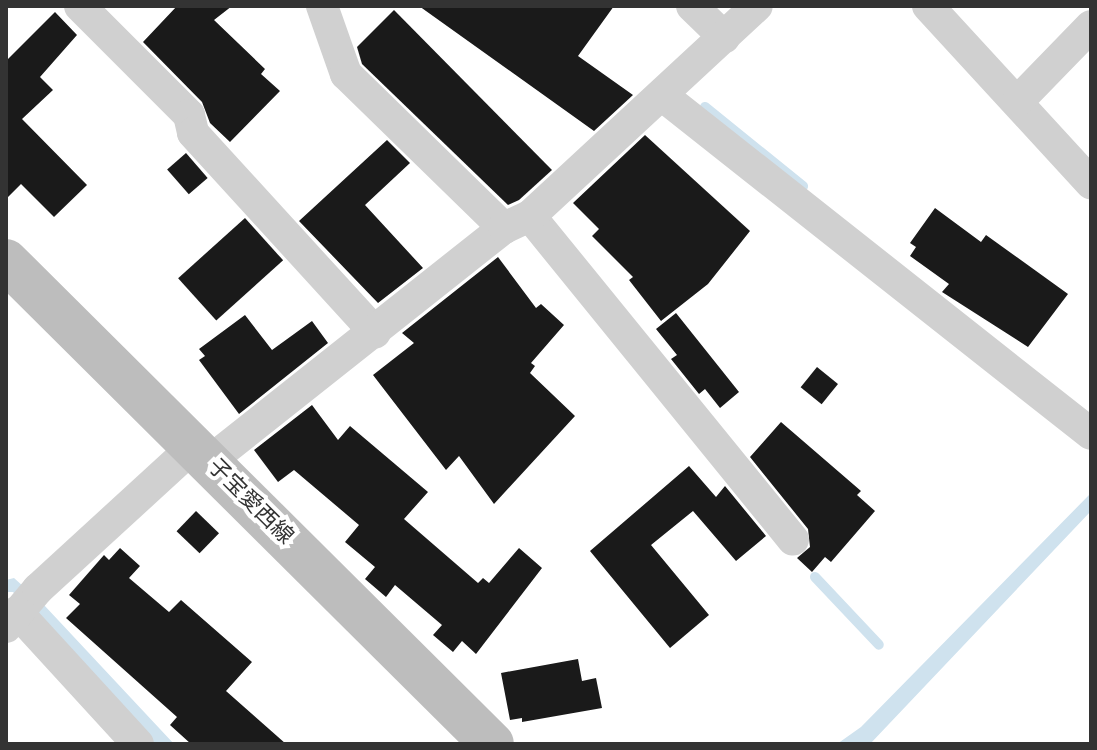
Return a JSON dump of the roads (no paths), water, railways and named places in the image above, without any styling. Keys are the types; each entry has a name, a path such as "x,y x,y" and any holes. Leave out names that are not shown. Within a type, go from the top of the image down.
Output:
{"main road":[{"name":"子宝愛西線","path":"6,261 492,744"}],"street":[{"path":"80,6 189,115 193,133 375,332"},
{"path":"322,6 346,74 517,222 793,540"},
{"path":"692,6 724,37"},
{"path":"138,744 20,609 202,453 375,332 517,222 663,96 757,6"},
{"path":"928,6 1019,100 1091,183"},
{"path":"1019,100 1091,26"},
{"path":"663,96 1091,434"}],"water":[{"path":"1091,493 1091,511 870,744 837,744 861,727"},
{"path":"14,578 44,605 174,744 152,744 13,592 6,592 6,580"}],"waterway":[{"path":"705,107 803,186"},
{"path":"815,577 879,645"}]}
